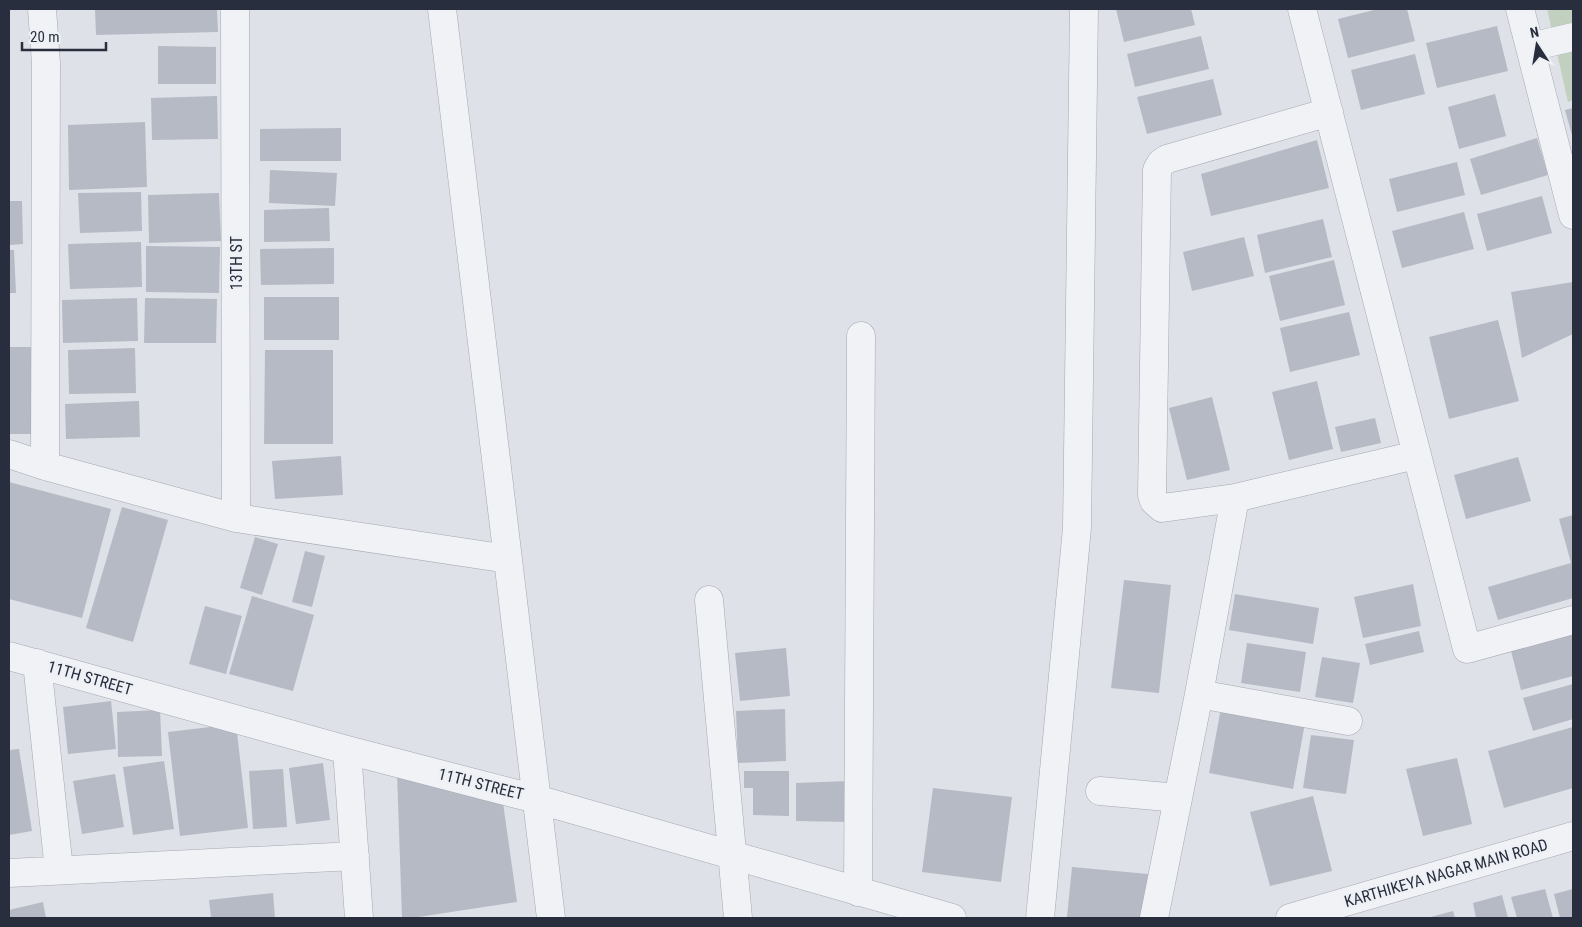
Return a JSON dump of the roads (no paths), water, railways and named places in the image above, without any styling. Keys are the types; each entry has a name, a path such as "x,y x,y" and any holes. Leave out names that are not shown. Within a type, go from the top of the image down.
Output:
{"street":[{"path":"42,9 46,62 45,466"},
{"name":"13TH ST","path":"235,9 236,518"},
{"path":"442,9 551,918"},
{"path":"1040,918 1077,528 1084,9"},
{"path":"1302,9 1467,649 1573,620"},
{"path":"1520,9 1573,216"},
{"path":"1530,47 1573,37"},
{"path":"1328,112 1167,159 1161,163 1157,170 1152,496 1162,508 1235,498 1416,456"},
{"path":"858,892 861,336"},
{"path":"9,454 45,466 236,518 508,559"},
{"path":"1154,918 1199,694 1235,498"},
{"path":"709,600 738,918"},
{"name":"11TH STREET","path":"9,656 347,750 536,799 952,918"},
{"path":"37,663 59,870"},
{"path":"1199,694 1348,721"},
{"path":"347,750 359,918"},
{"path":"1100,791 1178,798"},
{"name":"KARTHIKEYA NAGAR MAIN ROAD","path":"1290,918 1573,836"},
{"path":"9,872 355,856"}]}
